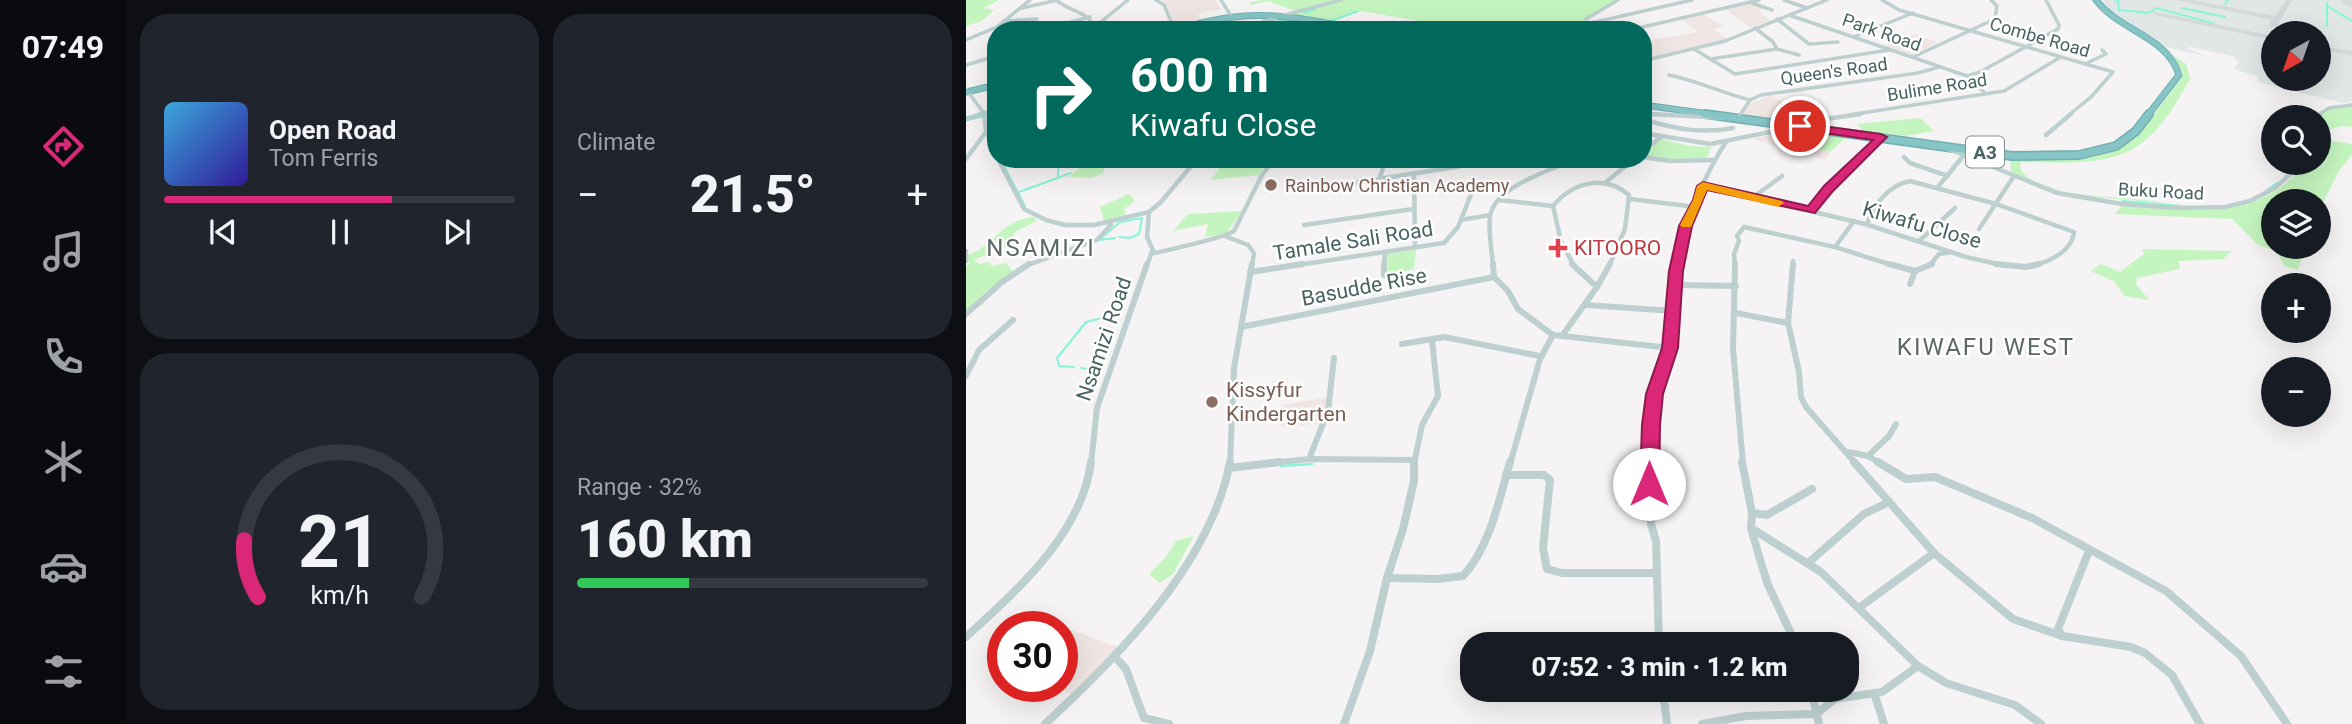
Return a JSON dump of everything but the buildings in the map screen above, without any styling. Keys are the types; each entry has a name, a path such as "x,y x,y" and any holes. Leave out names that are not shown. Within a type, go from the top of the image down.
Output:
{"highway":[{"name":"A3","path":"1652,104 1800,126 1931,141 2005,155 2069,153 2111,144 2127,134 2171,79 2172,67 2162,53 2102,15 2091,0"},
{"name":"A3","path":"1733,117 1812,125 2005,155 2071,156 2116,146 2136,131 2176,82 2179,70 2168,52 2109,16 2096,0"},
{"path":"1211,21 1231,16 1279,16 1310,21"},
{"path":"1217,21 1233,17 1279,16 1305,21"},
{"path":"967,92 987,88"}],"main road":[{"path":"1266,21 1279,16"},
{"path":"966,118 986,113"}],"street":[{"path":"1003,21 1030,0"},
{"path":"1020,8 1057,0 1063,8 1090,17 1092,21"},
{"path":"1103,21 1128,0"},
{"path":"1156,0 1164,5 1172,21"},
{"path":"1221,0 1231,16"},
{"path":"1279,16 1341,0"},
{"path":"1582,21 1618,0"},
{"path":"1599,21 1692,0"},
{"path":"1652,25 1759,0"},
{"path":"1784,0 1809,7"},
{"path":"1652,59 1725,41 1827,0"},
{"name":"Combe Road","path":"1882,0 1891,6 1970,32 2113,71 2094,94 2046,135"},
{"path":"1913,57 1970,32 1997,16 1997,6 1991,0"},
{"path":"1984,92 1967,76 1980,72 2051,34 2059,27 2046,0"},
{"path":"1750,2 1772,10"},
{"path":"1853,37 1913,13"},
{"name":"Park Road","path":"1789,15 1967,76"},
{"path":"1075,21 1090,17"},
{"path":"1003,21 1037,19"},
{"path":"1777,19 1809,44 1838,42"},
{"path":"1755,28 1773,42 1777,49"},
{"path":"966,40 987,29"},
{"path":"1694,49 1735,74 1889,50"},
{"path":"1710,59 1777,49 1799,55"},
{"name":"Bulime Road","path":"1812,125 1819,120 2010,88 2073,49"},
{"path":"2085,64 2106,54 2102,50"},
{"path":"966,65 987,59"},
{"name":"Queen's Road","path":"1750,100 1773,93 1918,73 1939,67"},
{"path":"1670,75 1695,80 1717,92 1750,100"},
{"path":"966,159 987,133 986,113 967,92"},
{"path":"1657,632 1656,541 1651,524 1649,462 1655,394 1670,348 1675,285 1686,226 1714,160 1729,142 1738,136 1733,128 1733,117 1750,100"},
{"path":"2331,108 2352,105"},
{"path":"1652,113 1733,117"},
{"path":"1755,135 1766,121"},
{"path":"1652,122 1684,130 1707,132 1733,128"},
{"path":"1652,134 1710,144 1800,126"},
{"path":"1652,144 1661,137"},
{"path":"1811,211 1828,189 1881,137"},
{"name":"Buku Road","path":"1931,141 2058,193 2092,200 2221,208 2240,205 2267,192 2292,175"},
{"path":"1937,188 1964,155"},
{"path":"1904,157 1910,163 1948,176"},
{"path":"1652,159 1670,162 1714,160"},
{"path":"1003,168 1029,214 1065,225 1108,223 1149,212 1189,168"},
{"path":"1227,237 1234,232 1267,168"},
{"path":"1380,177 1384,168"},
{"path":"1320,188 1450,168"},
{"path":"1556,168 1510,190 1499,200 1490,215 1494,277 1508,291 1518,309 1553,335 1670,348"},
{"path":"1605,183 1623,168"},
{"path":"1979,229 1996,204 2010,172"},
{"path":"1414,173 1415,248"},
{"path":"1910,181 1914,174"},
{"path":"1752,198 1782,176"},
{"path":"1867,224 1869,216 1891,188 1910,181 1996,204"},
{"path":"1562,336 1597,288 1617,250 1630,199 1625,190 1605,183 1574,186 1553,206 1558,233 1574,268 1578,275 1597,288"},
{"name":"Kiwafu Close","path":"1703,186 1867,224 1952,252 2016,266 2045,262 2069,247 2075,237 2072,231 1996,204"},
{"path":"1461,220 1463,206 1472,192"},
{"path":"1630,199 1696,207"},
{"path":"1499,200 1553,206"},
{"path":"1919,241 1955,208"},
{"path":"1304,225 1413,209"},
{"path":"1149,212 1147,236 1153,250 1150,254"},
{"name":"Tamale Sali Road","path":"1250,272 1385,253 1449,240 1461,220 1490,215"},
{"path":"1835,247 1854,221"},
{"path":"966,314 1017,271 1039,259 1097,240 1110,230 1111,225 1108,223"},
{"path":"1791,632 1768,585 1751,528 1752,513 1741,456 1732,349 1736,313 1734,254 1739,241 1737,236 1744,228 1835,247 1915,271 1931,265 1939,254 1952,252"},
{"path":"1045,724 1115,657 1161,599 1211,520 1229,468 1234,366 1252,249 1227,237"},
{"name":"Nsamizi Road","path":"966,638 1003,605 1036,568 1078,507 1091,467 1097,408 1150,254 1202,240 1227,237"},
{"path":"1933,246 1939,254"},
{"path":"966,251 966,261"},
{"path":"1384,275 1385,253"},
{"path":"1793,261 1788,323 1799,372 1801,397 1819,424 1847,452 1934,553 2013,619 2062,636 2131,647 2145,653 2172,675 2200,724"},
{"path":"1910,284 1915,271"},
{"name":"Basudde Rise","path":"1241,327 1494,277"},
{"path":"1675,285 1736,286"},
{"path":"1586,305 1674,311"},
{"path":"1736,313 1788,323"},
{"path":"966,376 979,350 1013,320"},
{"path":"1387,578 1461,577 1467,573 1493,523 1540,356 1553,335"},
{"path":"1402,344 1444,337 1540,356"},
{"path":"1345,724 1370,651 1387,578 1408,510 1414,481 1414,460 1422,425 1437,396 1432,340"},
{"path":"1309,459 1319,440 1328,411 1334,358"},
{"path":"1868,456 1889,436 1896,424"},
{"path":"1847,452 1868,456 1906,478 1935,477 1944,480 2032,518 2166,591 2217,633 2250,666 2287,724"},
{"path":"1229,468 1309,459 1414,460"},
{"path":"1506,475 1544,475 1550,480 1544,548 1546,569 1562,573 1655,573"},
{"path":"1752,513 1767,515 1812,489"},
{"path":"1808,563 1864,514 1889,502"},
{"path":"1751,528 1808,563 1860,607 1919,666 1946,683 2015,705 2040,724"},
{"path":"2062,636 2058,629 2089,551"},
{"path":"1860,607 1934,553"},
{"path":"1115,657 1126,669 1144,718 1169,724"},
{"path":"1702,724 1746,716 1817,719 1835,699 1874,693 1895,684 1919,666"},
{"path":"1874,693 1884,724"},
{"path":"1664,702 1667,724"}],"shaded area":[{"path":"1161,0 1216,0 1221,9 1198,14 1202,21 1173,21 1168,7"},
{"path":"2103,0 2352,0 2352,101 2343,103 2294,91 2331,91 2331,21 2261,21 2261,83 2257,82 2259,77 2234,69 2239,62 2232,56 2190,47 2187,49 2207,56 2166,47 2111,13"},
{"path":"1749,3 1765,8 1758,11 1770,20 1751,28 1725,9"},
{"path":"1702,14 1724,26 1713,29 1728,39 1652,57 1652,40 1698,32 1680,18"},
{"path":"1915,34 1939,43 1911,55 1885,46"},
{"path":"1771,95 1793,108 1802,106 1816,119 1808,123 1742,114 1749,104"},
{"path":"1793,129 1810,129 1796,143 1830,152 1826,160 1753,139"},
{"path":"1329,397 1322,423 1281,427 1282,405"},
{"path":"1078,632 1118,647 1078,688"}],"green space":[{"path":"966,0 999,0 983,8 994,10 982,21 966,26"},
{"path":"1260,0 1618,0 1587,21 1419,21 1361,11 1333,21 1316,21 1290,16 1296,11 1268,1 1251,5 1249,3"},
{"path":"2174,56 2186,64 2190,79 2166,118 2142,143 2121,154 2093,161 2021,162 2020,168 2029,179 2036,182 2016,175 2011,171 2010,157 2081,157 2126,142 2145,126 2181,79 2183,73"},
{"path":"2352,107 2352,127 2343,126 2331,130 2331,108"},
{"path":"1920,118 1934,131 1905,136 1862,130 1857,124"},
{"path":"1813,129 1850,134 1830,152 1798,143"},
{"path":"1661,139 1689,146 1711,147 1707,158 1665,159 1652,157 1652,147"},
{"path":"2331,140 2352,144 2352,155 2340,169 2330,189 2277,189 2294,175 2331,175"},
{"path":"1079,168 1104,168 1105,172 1092,178 1069,177"},
{"path":"1220,168 1263,168 1259,175 1211,180"},
{"path":"2062,191 2086,195 2164,203 2074,195"},
{"path":"1129,194 1135,201 1124,209 1126,216 1111,221 1104,220 1100,207"},
{"path":"2261,198 2261,246 2232,219 2115,214 2123,204 2198,210 2244,205"},
{"path":"1242,211 1226,234 1205,237 1208,224 1173,231 1188,214"},
{"path":"1033,217 1035,222 1015,232 1005,248 973,260 980,264 988,262 992,266 1006,263 1013,271 981,296 984,304 966,312 966,267 970,262 966,262 967,255 985,246 1011,224"},
{"path":"2141,249 2232,251 2223,259 2178,261 2180,269 2137,278 2136,284 2149,300 2124,296 2115,282 2091,271 2101,264 2120,272 2145,253"},
{"path":"1416,250 1414,269 1388,275 1387,254"},
{"path":"2281,259 2301,259 2298,270 2285,266"},
{"path":"1194,536 1173,574 1160,583 1149,574 1166,557 1176,541"}],"waterway":[{"path":"2115,0 2118,0 2119,10 2149,13 2156,8 2213,23"},
{"path":"2225,4 2228,0"},
{"path":"2327,6 2352,21"},
{"path":"2327,6 2327,21"},
{"path":"2182,8 2225,17"},
{"path":"1305,13 1316,9"},
{"path":"1331,21 1358,11"},
{"path":"1288,20 1294,21"},
{"path":"1005,168 1025,206"},
{"path":"1058,168 1058,176"},
{"path":"1019,192 1071,173"},
{"path":"2268,189 2277,183"},
{"path":"2123,201 2181,206"},
{"path":"1115,238 1099,240 1120,222 1142,218 1139,234 1130,238 1119,237"},
{"path":"1074,367 1059,366 1057,358 1086,322 1106,317"},
{"path":"1081,368 1095,370"},
{"path":"1281,466 1312,464"}],"taxiway":[{"path":"2180,0 2277,19"},
{"path":"2277,19 2289,0"},
{"path":"2155,13 2261,35"},
{"path":"2331,50 2352,53"}],"slow traffic":[{"path":"1686,225 1703,186 1778,203"}],"place":[{"name":"Rainbow Christian Academy","path":"1271,185"},
{"name":"KITOORO","path":"1558,248"},
{"name":"Kissyfur Kindergarten","path":"1212,402"}],"district":[{"name":"NSAMIZI","path":"1041,248"},
{"name":"KIWAFU WEST","path":"1986,347"}],"route":[{"path":"1649,484 1651,425 1655,394 1670,348 1676,271 1686,226 1703,186 1811,211 1828,189 1881,137 1800,126"}]}
